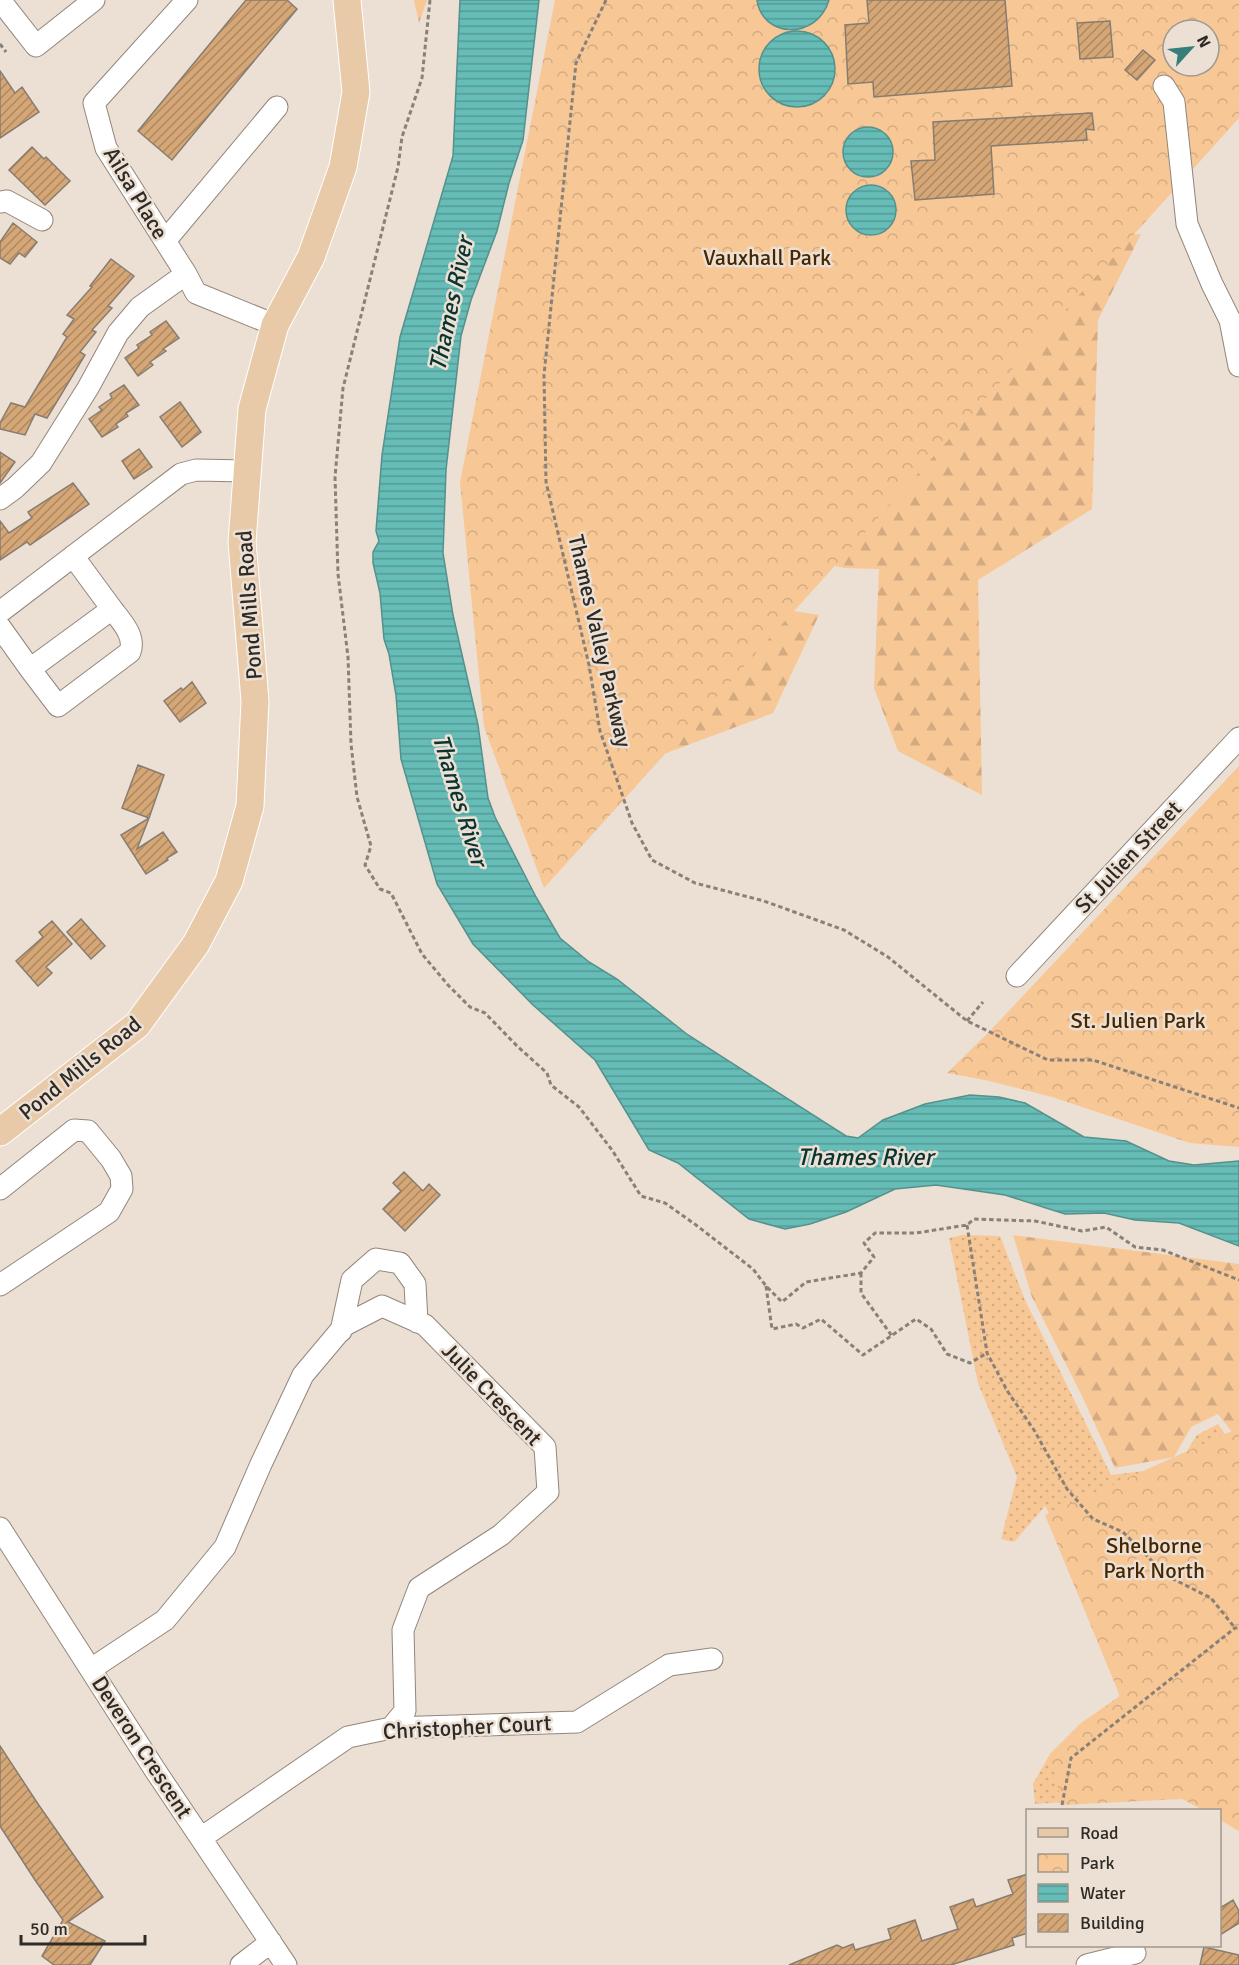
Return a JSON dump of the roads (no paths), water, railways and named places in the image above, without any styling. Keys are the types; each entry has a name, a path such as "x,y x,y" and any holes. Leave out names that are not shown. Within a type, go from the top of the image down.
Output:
{"main road":[{"name":"Pond Mills Road","path":"0,1132 137,1025 196,944 229,881 250,807 255,701 242,542 252,409 275,325 311,256 343,167 356,92 347,0"}],"street":[{"path":"0,0 36,46 94,0"},
{"name":"Ailsa Place","path":"187,0 94,103 106,148 196,293 275,325"},
{"path":"1164,86 1174,102 1187,224 1230,320 1239,366"},
{"path":"165,241 277,107"},
{"path":"0,202 7,201 42,220"},
{"path":"0,499 41,463 88,388 118,333 140,308 186,274"},
{"path":"0,612 181,474 196,470 247,471"},
{"path":"0,627 58,706 130,652 132,646 127,629 74,556"},
{"path":"30,669 112,609"},
{"name":"St Julien Street","path":"1017,976 1239,738"},
{"path":"0,1189 74,1130 88,1131 111,1159 121,1176 122,1189 109,1212 0,1286"},
{"name":"Julie Crescent","path":"341,1331 352,1280 376,1259 400,1263 415,1284 417,1322"},
{"name":"Julie Crescent","path":"91,1669 165,1620 225,1547 303,1375 345,1325 382,1306 425,1325 545,1447 548,1492 501,1535 419,1588 403,1630 405,1711 391,1728"},
{"name":"Deveron Crescent","path":"0,1528 286,1965"},
{"name":"Christopher Court","path":"201,1838 348,1737 391,1728 577,1722 669,1665 712,1659"},
{"path":"241,1965 271,1942"},
{"path":"1088,1965 1135,1953"}],"water":[{"name":"Thames River","path":"460,0 539,0 523,140 497,231 471,300 461,336 446,470 443,553 453,615 478,725 488,798 495,817 536,897 560,938 688,1035 846,1136 858,1138 883,1120 925,1104 970,1095 999,1097 1025,1103 1084,1137 1126,1141 1169,1161 1194,1165 1239,1161 1239,1246 1179,1223 1135,1220 1104,1213 1065,1214 1005,1195 936,1185 895,1189 846,1212 810,1224 785,1229 749,1219 678,1163 649,1150 595,1060 533,1005 473,944 437,884 401,759 396,695 384,639 380,593 373,563 373,552 379,541 376,531 382,455 400,337 453,156"},
{"path":"757,0 829,0 823,13 813,23 790,30 779,28 769,22 761,13"},
{"path":"797,31 812,34 824,42 832,54 835,69 832,84 824,96 812,104 797,107 782,104 770,96 762,84 759,69 762,54 770,42 782,34"},
{"path":"863,127 873,127 886,134 893,147 893,157 886,170 873,177 863,177 854,173 847,166 843,157 843,147 847,138 854,131"},
{"path":"871,185 885,189 892,196 896,210 892,224 885,231 871,235 857,231 850,224 846,210 850,196 857,189"}],"park label":[{"name":"Vauxhall Park","path":"767,257"},
{"name":"St. Julien Park","path":"1138,1020"},
{"name":"Shelborne Park North","path":"1154,1558"}]}
